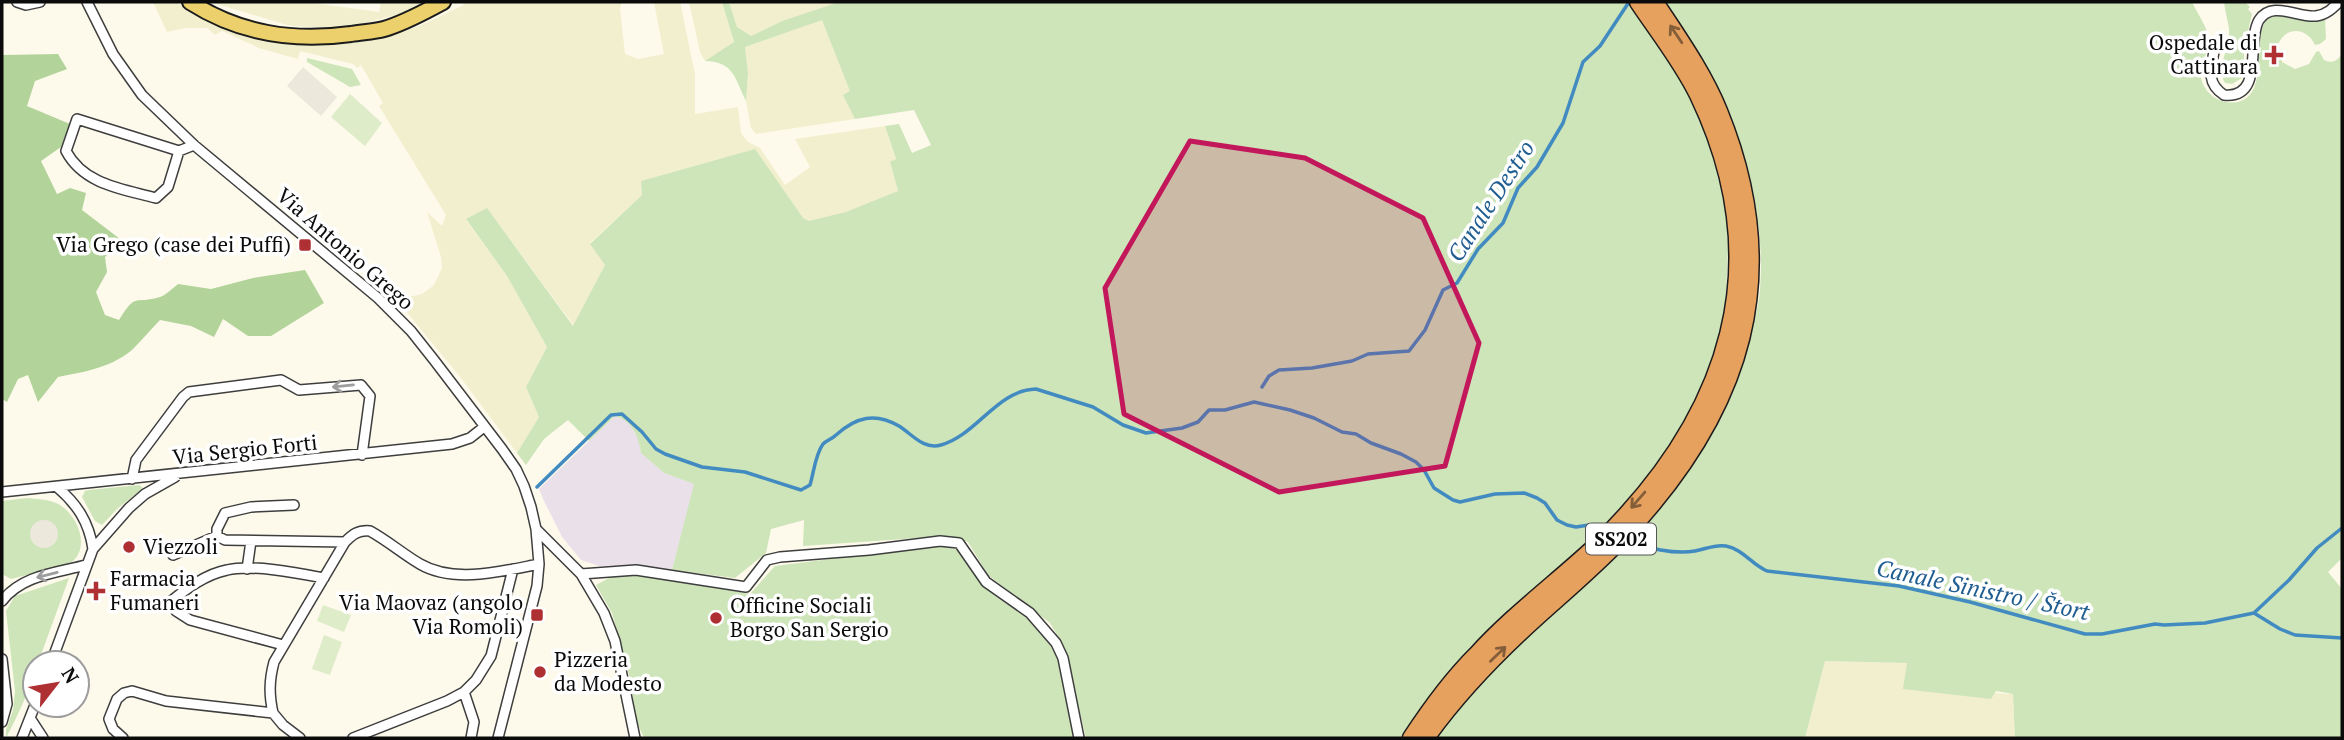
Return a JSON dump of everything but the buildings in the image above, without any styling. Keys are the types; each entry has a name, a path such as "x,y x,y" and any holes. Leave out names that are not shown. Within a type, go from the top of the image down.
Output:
{"highway":[{"name":"SS202","path":"1638,2 1712,112"},
{"name":"SS202","path":"1426,738 1468,663 1501,629 1602,539 1659,475 1678,449 1708,396 1748,303 1749,238 1740,176 1712,112 1696,65 1655,2"},
{"name":"SS202","path":"1411,738 1447,699"}],"main road":[{"path":"190,2 223,19 253,30 278,36 305,38 382,29 417,16 443,2"}],"street":[{"path":"17,2 26,5 40,2"},
{"name":"Via Antonio Grego","path":"87,2 126,75 142,95 194,145 379,298 411,331 516,469 531,507 539,564 537,586 498,738"},
{"path":"2214,52 2210,74 2213,85 2224,95 2238,93 2249,84 2258,23 2264,14 2277,10 2315,16 2329,11 2339,2"},
{"path":"179,151 169,187 156,198 102,184 86,174 66,151 77,119 179,151 194,145"},
{"name":"Via Sergio Forti","path":"132,479 136,460 183,397 190,392 281,380 299,390 361,385 370,396 362,455"},
{"name":"Via Sergio Forti","path":"2,492 452,444 470,438 484,427"},
{"path":"56,649 93,549 116,521 145,494 182,473"},
{"path":"57,487 78,508 85,520 93,549"},
{"path":"217,536 216,529 226,513 251,507 294,505"},
{"path":"536,528 581,574 604,613 615,640 635,738"},
{"path":"300,738 288,730 273,713 269,679 283,645 352,534 361,530 370,531 422,565 452,574 539,564"},
{"path":"173,555 217,536 225,540 345,542"},
{"path":"247,569 251,541"},
{"path":"581,574 636,570 746,587 768,560 780,556 869,550 940,541 959,543 986,582 1030,613 1056,643 1063,658 1079,738"},
{"path":"2,601 10,590 20,583 86,565"},
{"path":"283,645 190,620 176,611 170,602 185,590 228,569 297,573 324,578"},
{"path":"353,738 464,692 476,680 491,656 513,569"},
{"path":"2,659 7,704 2,722"},
{"path":"123,738 113,729 109,719 117,699 132,691 166,701 273,713"},
{"path":"464,692 474,722 471,738"},
{"path":"22,738 30,719"},
{"path":"31,719 43,738"}],"highlighted area":[{"path":"1190,141 1305,158 1423,218 1479,343 1445,466 1279,492 1124,414 1105,288"}],"shaded area":[{"path":"153,2 175,2 225,28 274,42 308,44 369,40 417,27 467,2 622,2 620,9 625,54 638,59 664,54 654,2 680,2 695,74 695,114 738,107 741,133 748,142 760,148 785,185 810,167 795,139 885,126 896,160 890,163 898,191 840,215 802,223 752,150 641,181 642,195 590,243 605,265 574,326 487,208 466,220 507,276 547,347 526,387 539,417 517,453 461,378 391,293 414,296 422,294 434,285 442,268 441,257 427,212 442,226 446,215 379,106 383,103 361,65 357,68 353,64 300,51 298,59 259,48 222,31 215,35 207,28 167,32"},
{"path":"210,2 305,2 379,12 381,2 427,2 401,14 344,28 291,26"},
{"path":"689,2 722,2 734,43 705,61 700,52"},
{"path":"729,2 839,2 782,21 751,36 737,27"},
{"path":"822,19 851,91 844,95 855,119 756,134 751,128 746,101 748,73 745,47"},
{"path":"303,67 337,97 321,116 287,86"},
{"path":"615,416 630,425 639,440 641,453 664,473 695,484 672,570 634,565 599,566 581,560 562,537 539,489"},
{"path":"44,520 54,524 58,534 54,544 44,548 34,544 30,534 34,524"},
{"path":"1825,661 1907,663 1904,689 2013,694 2015,738 1805,738"}],"green space":[{"path":"722,2 729,2 737,27 751,36 782,21 839,2 2192,2 2205,26 2209,41 2201,67 2202,82 2210,94 2230,103 2246,99 2254,88 2260,37 2266,20 2280,16 2325,19 2326,39 2320,44 2315,45 2306,34 2294,31 2284,36 2277,48 2282,62 2295,69 2309,64 2316,52 2319,51 2324,60 2330,62 2337,60 2342,53 2342,558 2328,572 2342,589 2342,738 2015,738 2013,694 1996,691 1991,699 1903,689 1907,663 1825,661 1805,738 1436,738 1458,710 1435,688 1401,738 1086,738 1064,646 1050,623 988,575 968,542 947,536 803,546 804,520 771,529 766,553 735,578 672,570 694,484 664,473 641,453 636,436 621,418 615,416 589,441 568,420 544,439 526,465 517,453 539,417 526,387 547,347 507,276 466,219 487,208 573,326 605,265 590,244 642,195 641,181 755,149 803,218 809,221 846,212 898,191 890,162 896,159 885,126 899,124 912,153 931,145 914,110 855,119 843,95 850,91 822,20 745,47 748,73 746,101 728,68 705,61 734,42","holes":["1727,109 1749,174 1760,243 1759,295 1749,342 1720,332 1726,295 1727,217 1711,148"]},
{"path":"2224,2 2245,2 2252,14 2244,48 2244,73 2242,78 2232,84 2225,83 2222,77 2222,63 2229,36"},
{"path":"58,54 67,69 35,81 27,106 70,124 61,147 41,161 57,194 70,188 86,193 82,210 124,242 105,257 107,272 96,292 105,315 119,320 133,302 160,297 178,284 211,289 253,278 305,270 324,303 271,336 248,336 223,319 214,337 191,326 160,320 134,348 117,360 98,368 58,377 38,402 28,375 18,379 7,402 2,399 2,55"},
{"path":"307,58 352,69 361,85 350,87 307,62"},
{"path":"350,94 382,123 365,146 331,117"},
{"path":"139,485 141,490 102,525 95,521 82,497 85,491 89,490"},
{"path":"27,498 49,501 64,508 76,522 81,540 80,549 69,564 11,579 2,574 2,501"},
{"path":"941,545 958,550 989,591 1028,619 1045,636 1062,672 1075,738 644,738 635,718 631,683 612,613 596,585 611,577 651,574 750,594 775,566"},
{"path":"69,578 43,649 21,649 21,707 6,738 15,691 6,611 15,596"},
{"path":"323,605 351,615 344,632 317,621"},
{"path":"324,635 342,642 330,675 312,669"}],"waterway":[{"name":"Canale Destro","path":"1262,387 1269,376 1279,370 1352,361 1368,354 1409,351 1425,330 1443,290 1457,283 1478,249 1503,223 1518,188 1537,167 1563,123 1583,62 1600,46 1629,2"},
{"path":"537,487 611,415 622,414 656,449 665,454 702,467 745,472 801,490 810,485 816,458 823,444 851,424 866,418 882,419 899,426 923,443 941,445 966,432 1010,397 1022,391 1036,389 1093,407 1123,425 1146,433 1182,428 1198,422 1209,410 1225,410 1254,402 1290,410 1342,432 1356,434 1416,462 1434,488 1453,500 1460,502 1495,494 1524,493 1545,503 1557,520 1576,527 1589,525 1602,533"},
{"name":"Canale Sinistro / Štort","path":"1625,541 1678,552 1726,546 1737,550 1767,571 1899,586 1970,602 2085,634 2102,634 2155,624 2205,623 2254,613 2289,580 2317,548 2342,528"},
{"path":"2254,613 2295,635 2342,638"}],"place":[{"name":"Ospedale di Cattinara","path":"2274,55"},
{"name":"Via Grego (case dei Puffi)","path":"305,245"},
{"name":"Viezzoli","path":"129,547"},
{"name":"Farmacia Fumaneri","path":"96,591"},
{"name":"Via Maovaz (angolo Via Romoli)","path":"537,615"},
{"name":"Officine Sociali Borgo San Sergio","path":"716,618"},
{"name":"Pizzeria da Modesto","path":"540,672"}]}
